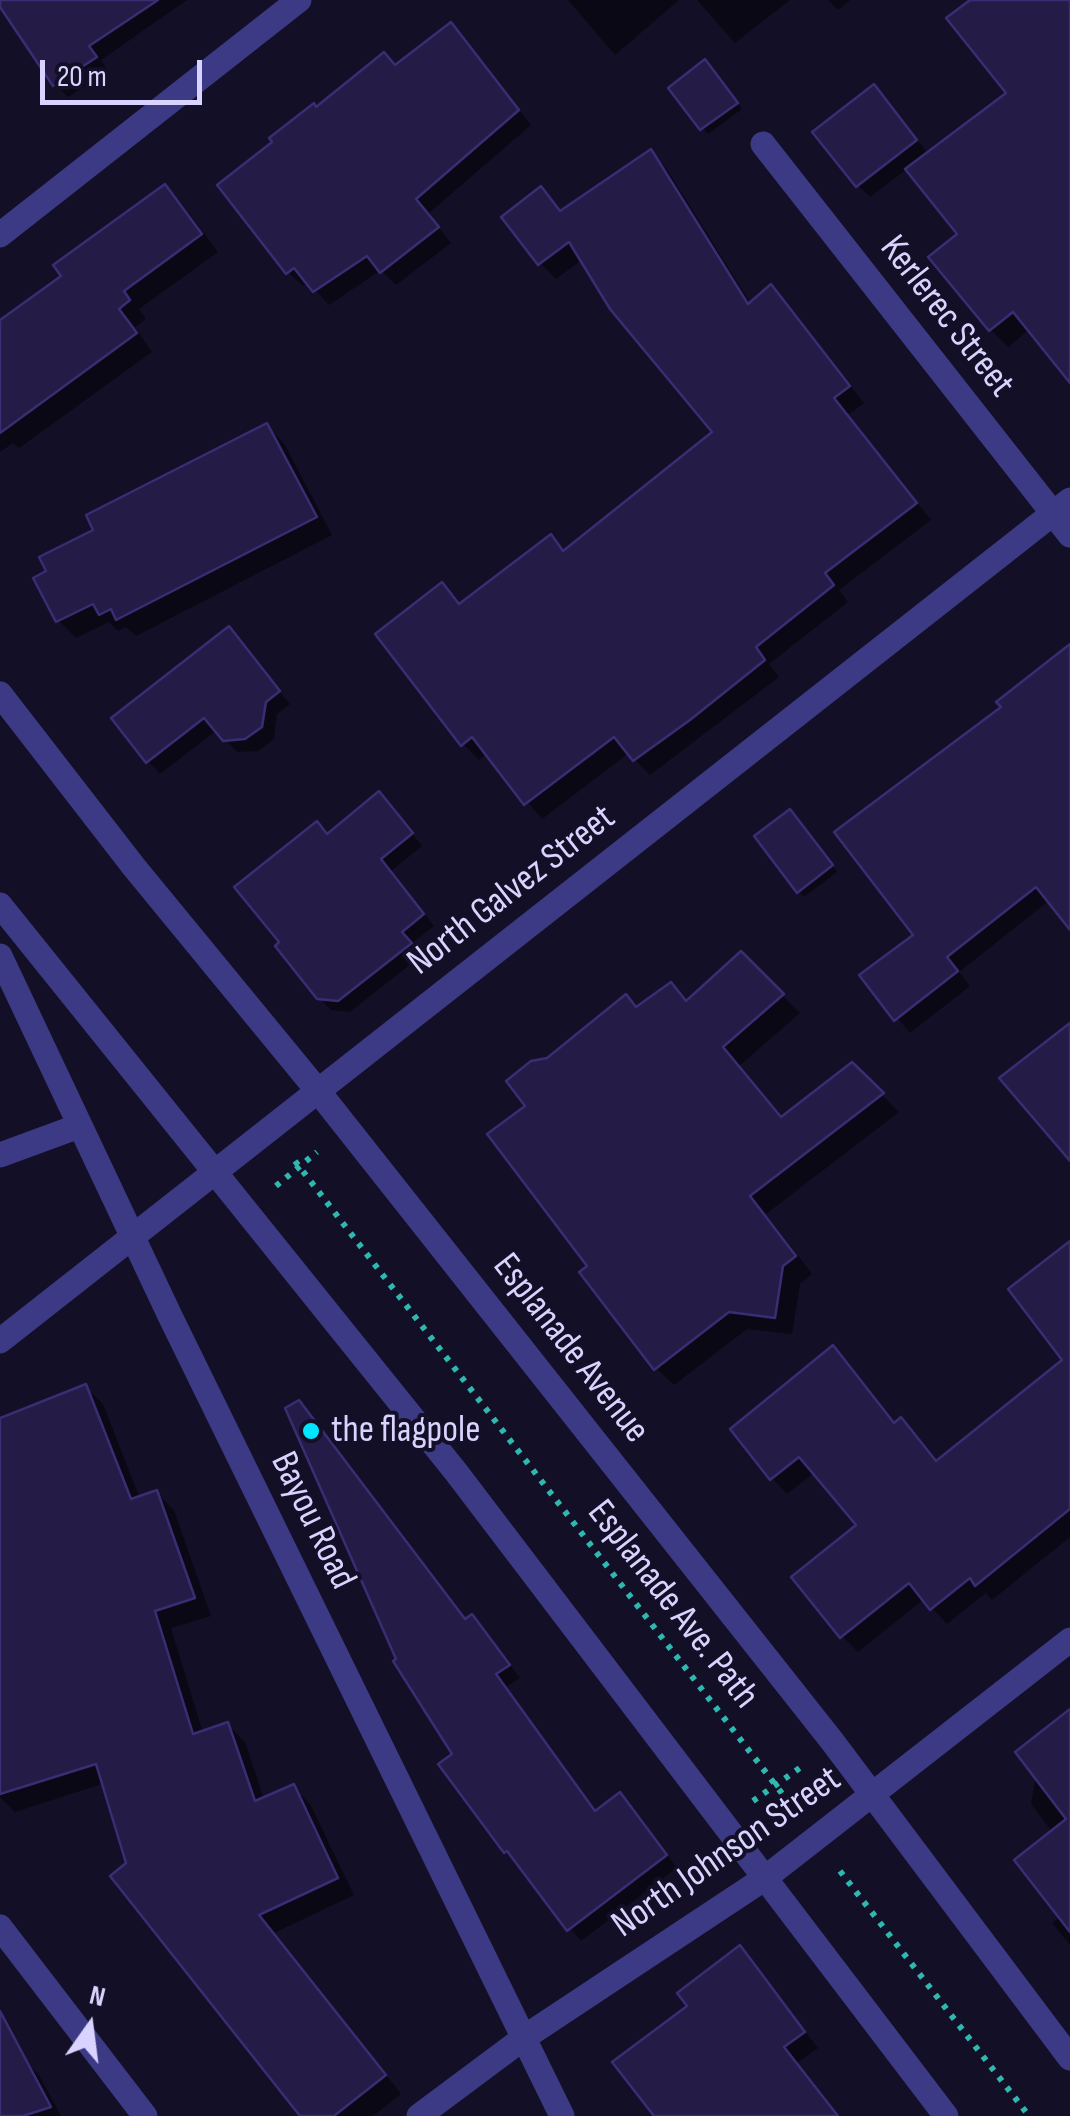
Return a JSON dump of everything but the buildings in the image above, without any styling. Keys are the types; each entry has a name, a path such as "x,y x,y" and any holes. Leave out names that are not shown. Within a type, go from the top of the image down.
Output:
{"street":[{"path":"0,235 299,0"},
{"name":"Kerlerec Street","path":"763,144 1061,506 1070,536"},
{"name":"North Galvez Street","path":"0,1341 1061,506"},
{"name":"Esplanade Avenue","path":"0,694 875,1795 1070,2058"},
{"path":"0,905 456,1472 946,2116"},
{"name":"Bayou Road","path":"0,956 132,1238 562,2116"},
{"path":"0,1156 79,1126"},
{"name":"North Johnson Street","path":"419,2116 525,2037 765,1878 1070,1640"},
{"path":"0,1928 145,2116"}],"path":[{"name":"Esplanade Ave. Path","path":"270,1128 1029,2116"},
{"path":"268,1193 323,1147"},
{"path":"740,1811 810,1761"}],"place":[{"name":"the flagpole","path":"311,1431"}]}
